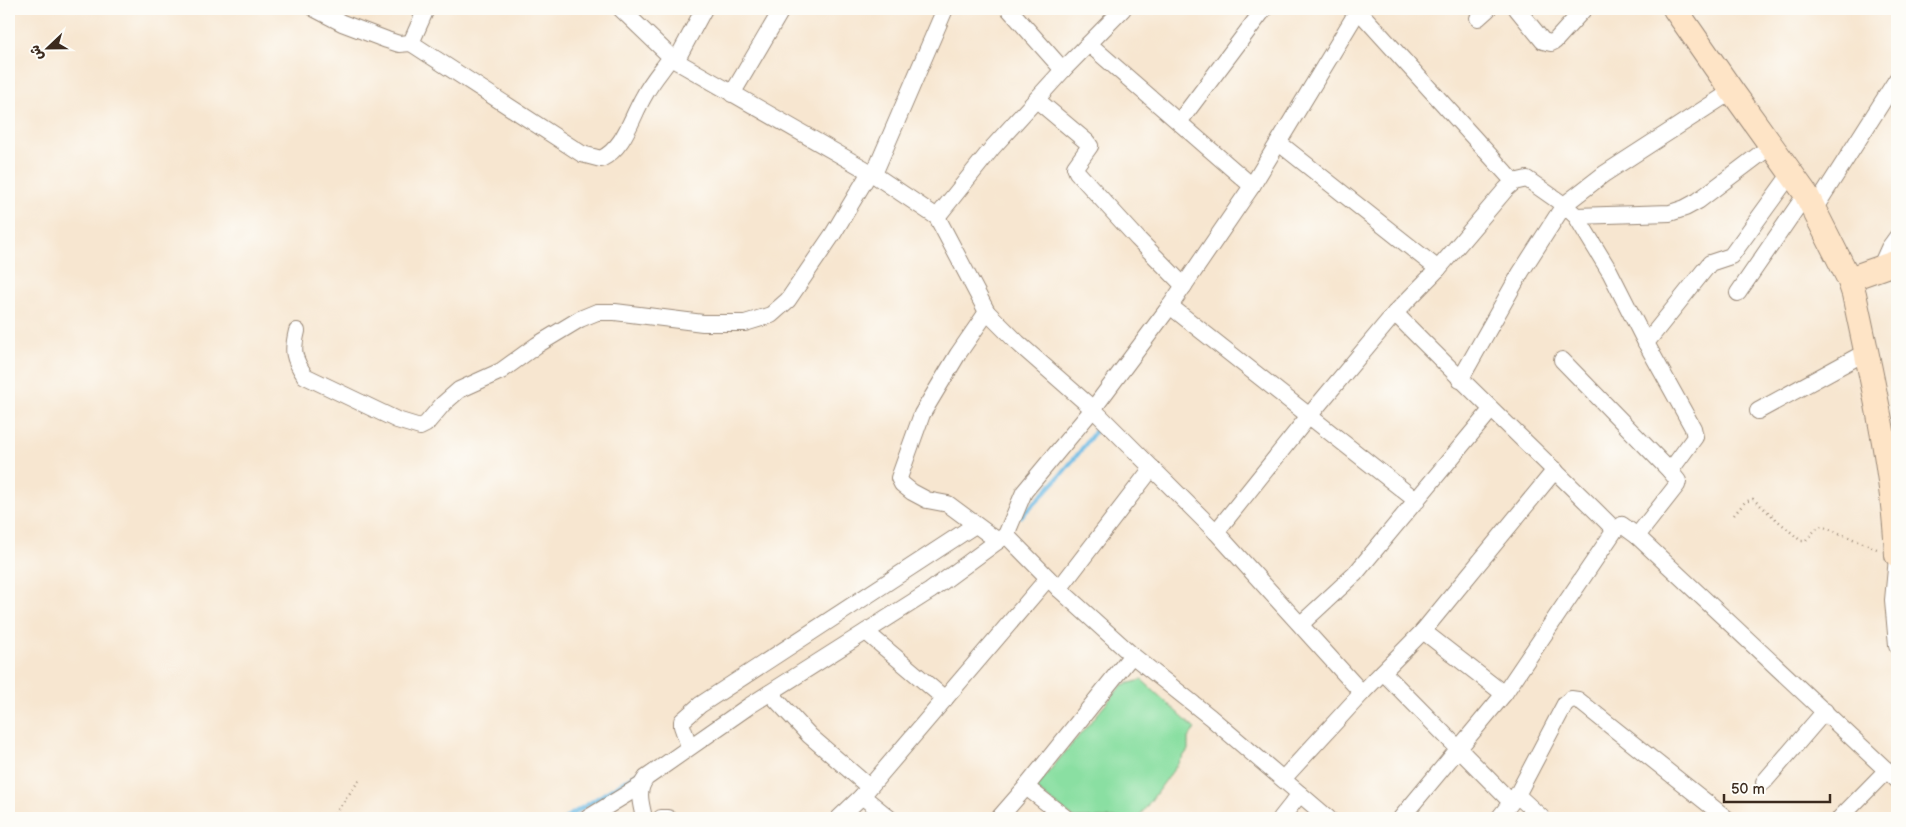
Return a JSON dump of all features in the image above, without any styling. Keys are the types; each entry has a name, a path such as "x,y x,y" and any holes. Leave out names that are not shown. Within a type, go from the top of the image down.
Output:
{"street":[{"path":"315,9 342,23 387,40 399,44 411,43 582,154 600,159 610,154 621,142 644,95 673,59 704,9"},
{"path":"411,43 426,9"},
{"path":"621,9 673,59 872,173 937,217 987,312 1018,343 1093,408 1216,532 1362,693"},
{"path":"732,94 782,9"},
{"path":"297,331 293,348 296,363 305,376 397,420 420,427 426,424 443,404 459,390 501,371 537,345 580,319 597,312 615,312 703,323 745,323 771,315 788,300 834,234 872,173 945,9"},
{"path":"1009,9 1063,70"},
{"path":"937,217 993,147 1063,70 1123,9"},
{"path":"1179,122 1264,9"},
{"path":"1517,9 1543,41 1551,43 1584,9"},
{"path":"1676,9 1732,91 1792,172 1810,201 1852,286 1894,472 1896,521 1891,554 1897,645"},
{"path":"588,818 640,786 646,778 689,746 930,591 1002,538 1024,492 1093,408 1170,306 1252,186 1361,10 1514,182"},
{"path":"1089,44 1252,186"},
{"path":"1738,293 1810,201 1897,79"},
{"path":"1460,380 1521,272 1564,205 1604,174 1732,91"},
{"path":"1037,100 1088,142 1090,146 1075,167 1077,172 1184,286"},
{"path":"1279,143 1438,268"},
{"path":"1576,216 1670,213 1685,208 1698,201 1772,145"},
{"path":"1646,343 1710,263 1731,256 1792,172"},
{"path":"1216,532 1395,313 1438,268 1514,182 1527,179 1564,205 1576,216 1610,272 1646,343 1693,428 1695,437 1670,470"},
{"path":"1852,286 1892,270 1889,248 1897,237"},
{"path":"1170,306 1417,501"},
{"path":"987,312 958,354 922,414 899,478 902,484 927,500 948,504 975,525 1002,538 1132,655 1328,818"},
{"path":"1395,313 1460,380 1615,530"},
{"path":"1758,412 1866,352"},
{"path":"1562,360 1670,470 1678,481 1636,536"},
{"path":"1301,624 1355,574 1491,410"},
{"path":"839,818 866,791 944,699 1054,583 1152,468"},
{"path":"1283,779 1362,693 1423,631 1555,470"},
{"path":"689,746 682,721 700,705 975,525"},
{"path":"1401,818 1504,694 1615,530 1622,526 1636,536 1892,775 1840,818"},
{"path":"1423,631 1504,694"},
{"path":"866,632 944,699"},
{"path":"999,818 1132,655"},
{"path":"1382,672 1459,750 1514,799 1542,818"},
{"path":"770,693 810,736 866,791 889,818"},
{"path":"1499,818 1514,799 1565,704 1571,699 1578,700 1726,818"},
{"path":"1764,782 1825,711"},
{"path":"640,786 639,798 644,818"},
{"path":"1026,787 1066,818"},
{"path":"1280,818 1300,794"},
{"path":"661,818 668,818"}],"path":[{"path":"1734,515 1745,502 1753,499 1801,541 1805,541 1818,527 1822,526 1891,554"},
{"path":"332,818 360,779"}],"green space":[{"path":"1142,680 1195,729 1188,738 1188,750 1138,818 1074,818 1035,788 1122,685"}],"waterway":[{"path":"1021,516 1061,475 1096,430"},
{"path":"566,818 654,763"}]}
